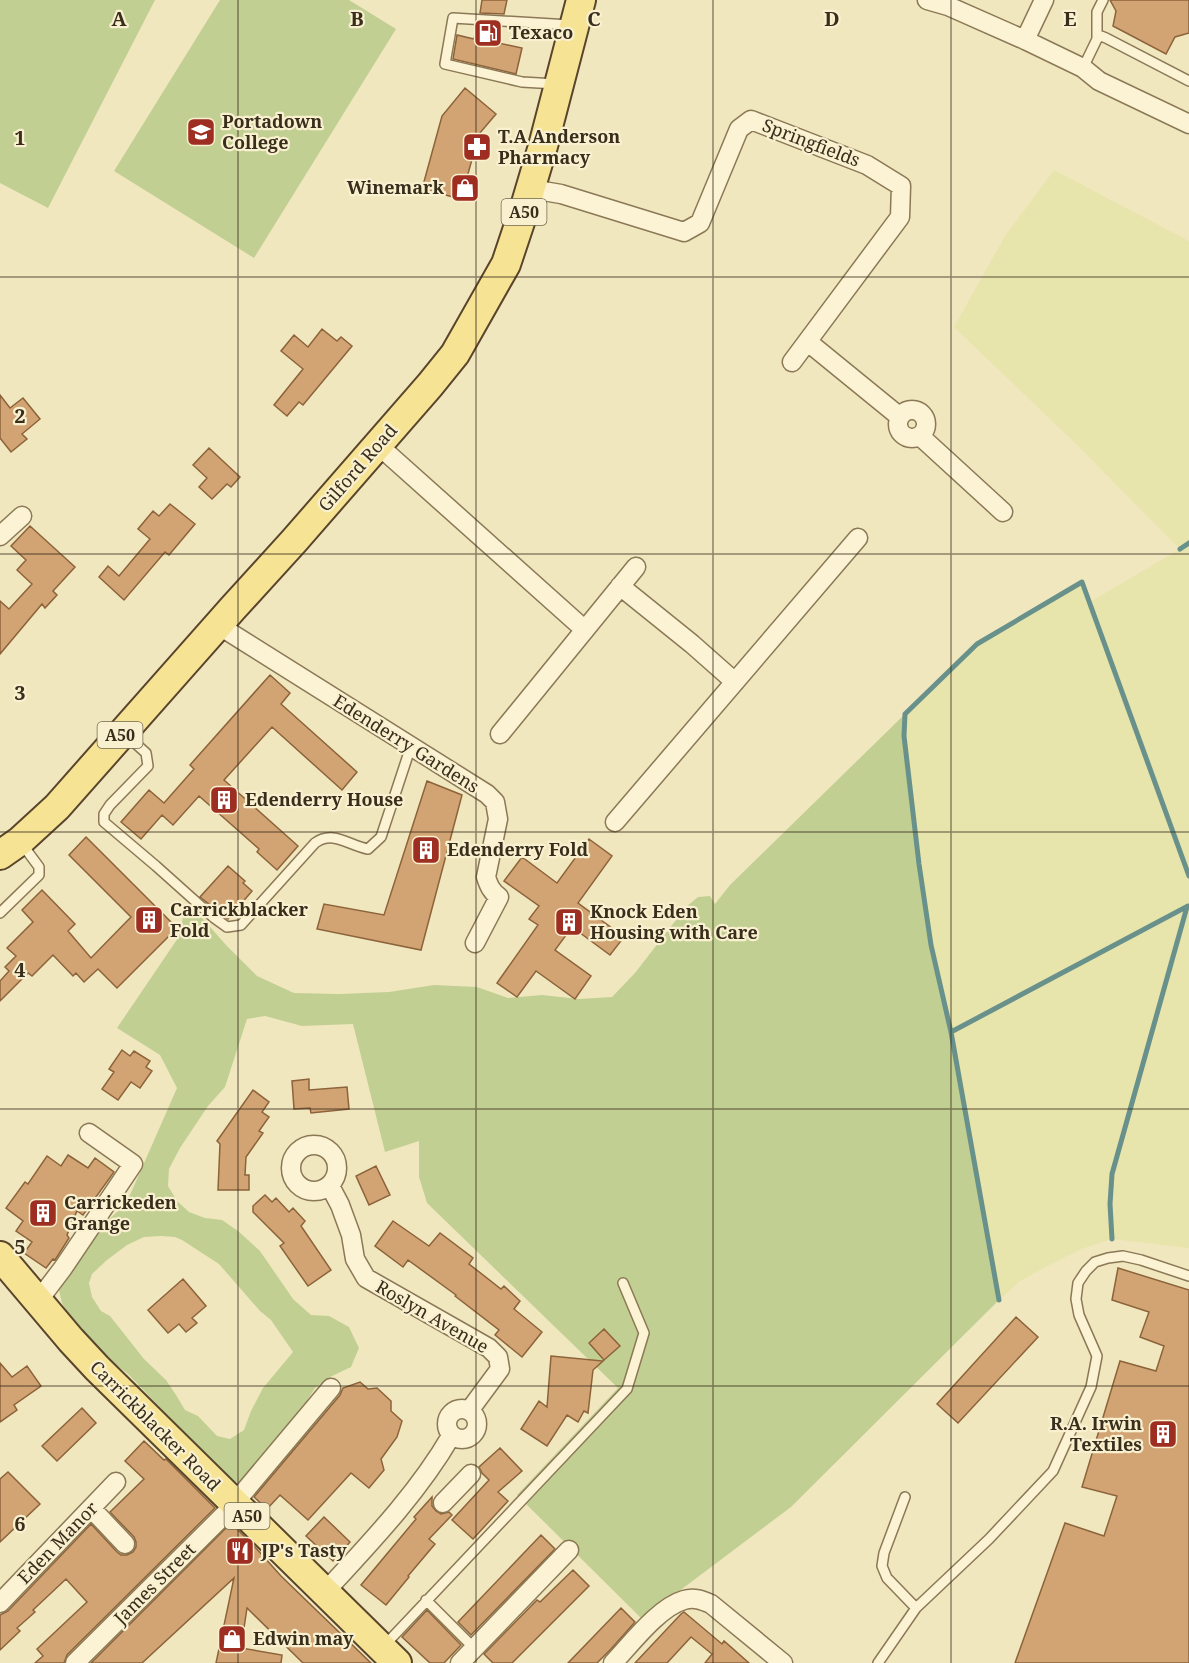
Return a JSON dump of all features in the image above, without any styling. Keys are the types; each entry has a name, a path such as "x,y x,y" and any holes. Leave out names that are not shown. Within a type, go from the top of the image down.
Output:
{"main road":[{"name":"Gilford Road","path":"10,848 57,807 378,445 455,354 506,264 531,189 578,12"},
{"name":"Carrickblacker Road","path":"0,1256 92,1363 389,1656"}],"street":[{"path":"927,0 948,6 1025,40 1083,68 1099,81 1189,124"},
{"path":"1025,40 1044,0"},
{"name":"Springfields","path":"531,189 561,194 684,232 700,224 739,129 752,120 867,165 901,186 900,217 792,362"},
{"path":"808,342 900,417 903,413 912,410 920,413 926,420 920,436 1003,512"},
{"path":"378,445 585,630"},
{"path":"0,537 22,516"},
{"path":"615,822 858,538"},
{"path":"500,734 636,567"},
{"path":"620,586 735,682"},
{"name":"Edenderry Gardens","path":"218,625 487,794 495,802 498,819 486,877 488,885 499,897 475,943"},
{"path":"38,1301 52,1284 133,1164 89,1133"},
{"name":"Roslyn Avenue","path":"330,1186 351,1234 355,1259 366,1278 489,1348 498,1358 500,1369 469,1411 459,1409 451,1413 446,1422 451,1436 433,1467"},
{"name":"James Street","path":"75,1663 235,1504 331,1388"},
{"path":"324,1593 374,1538 433,1467 457,1489"},
{"path":"443,1503 471,1474"},
{"name":"Eden Manor","path":"0,1603 116,1482"},
{"path":"91,1508 125,1544"},
{"path":"460,1663 569,1550"},
{"path":"613,1663 659,1614 685,1599 699,1599 711,1604 783,1663"}],"lane":[{"path":"1083,68 1097,39 1097,12 1103,0"},
{"path":"558,84 522,82 445,64 453,18 578,12"},
{"path":"1097,39 1101,36 1106,38 1189,81"},
{"path":"123,732 146,753 148,766 110,806 104,814 104,822 226,927 241,925 315,843 323,838 332,837 368,849 375,844 381,837 411,746"},
{"path":"0,912 39,875 39,867 35,859 10,848"},
{"path":"878,1663 916,1608 989,1539 1053,1471 1091,1387 1097,1356 1079,1316 1076,1299 1078,1283 1086,1271 1095,1262 1123,1256 1189,1276"},
{"path":"389,1656 426,1600 627,1389 644,1333 623,1283"},
{"path":"905,1497 884,1554 882,1566 887,1578 916,1608"},
{"path":"426,1600 474,1648"}],"shaded area":[{"path":"1054,170 1189,241 1189,1248 1112,1239 1081,1249 1053,1263 1020,1281 999,1300 951,1032 931,945 904,736 905,714 977,644 1082,582 1090,602 1180,549 1074,442 954,327 1005,236"}],"green space":[{"path":"0,0 155,0 48,208 0,183"},
{"path":"220,0 349,0 396,29 254,258 114,171"},
{"path":"905,714 904,736 931,945 951,1032 999,1300 791,1507 642,1619 517,1495 618,1388 427,1203 419,1177 419,1141 385,1152 353,1024 302,1026 265,1016 247,1019 225,1087 208,1106 169,1169 168,1186 177,1201 189,1212 205,1218 222,1220 238,1231 260,1251 293,1299 311,1315 329,1316 349,1327 359,1348 351,1367 330,1377 315,1388 308,1399 303,1415 247,1479 240,1483 232,1481 178,1432 166,1414 129,1375 91,1344 73,1323 62,1303 58,1286 103,1225 130,1195 177,1088 160,1055 117,1028 178,938 184,914 197,912 257,976 294,993 389,992 434,985 477,987 508,998 542,995 579,999 612,997 635,973 686,907 698,897 710,896 715,904 730,885","holes":["144,1237 175,1237 219,1264 260,1311 271,1320 293,1352 263,1388 244,1430 230,1439 217,1436 198,1416 185,1410 166,1380 144,1359 110,1316 101,1311 92,1297 89,1283 92,1274 127,1245"]}],"building":[{"path":"482,0 507,0 504,14 480,13"},
{"path":"1110,0 1189,0 1189,33 1175,37 1166,54 1113,26 1116,11"},
{"path":"477,26 501,28 498,43 522,48 516,74 453,59 457,35 474,39"},
{"path":"465,88 496,114 479,134 461,199 422,189 442,116"},
{"path":"322,329 337,341 341,337 352,346 303,405 299,402 287,416 274,405 303,369 281,351 294,335 308,347"},
{"path":"0,395 10,408 23,398 40,419 22,434 27,439 11,452 0,438"},
{"path":"209,448 240,477 231,487 227,484 212,499 199,487 207,478 193,465"},
{"path":"170,504 195,524 169,555 165,552 124,600 99,577 108,566 119,576 150,539 138,529 153,511 159,516"},
{"path":"30,526 75,567 53,591 57,595 45,608 42,604 0,654 0,601 9,609 32,584 17,570 26,560 11,546"},
{"name":"Edenderry House","path":"270,675 290,693 281,704 357,772 342,790 272,727 224,780 298,846 277,870 257,852 259,849 199,796 173,825 162,815 141,839 121,822 149,790 164,803 194,769 190,765"},
{"name":"Edenderry Fold","path":"427,781 462,795 421,950 317,929 324,904 384,915"},
{"name":"Carrickblacker Fold","path":"86,837 177,928 117,988 98,969 84,982 76,973 73,976 53,955 32,976 28,973 0,1001 0,981 9,971 5,967 16,956 7,948 33,922 22,910 42,890 75,924 68,931 91,958 131,917 69,855"},
{"name":"Knock Eden Housing with Care","path":"589,839 612,856 578,903 624,937 610,955 572,927 555,950 591,976 575,999 536,971 517,997 497,983 538,925 529,919 539,906 504,881 522,857 557,883"},
{"path":"228,866 245,881 243,883 252,891 228,919 200,897"},
{"path":"122,1050 130,1056 134,1051 150,1061 146,1067 152,1071 140,1088 131,1082 118,1100 102,1089 114,1072 109,1069"},
{"path":"309,1079 309,1090 347,1087 349,1109 311,1113 310,1108 294,1109 292,1081"},
{"path":"253,1090 269,1102 262,1112 269,1117 259,1131 263,1133 246,1157 245,1175 249,1175 249,1190 218,1190 220,1144 217,1141"},
{"name":"Carrickeden Grange","path":"68,1155 88,1168 95,1158 114,1172 83,1215 77,1211 67,1235 69,1238 55,1260 53,1259 46,1268 24,1253 32,1242 16,1231 23,1221 6,1208 25,1182 28,1184 47,1156 61,1166"},
{"path":"376,1166 390,1195 369,1205 356,1176"},
{"path":"265,1195 272,1202 276,1198 289,1212 293,1208 305,1221 301,1226 331,1270 308,1286 280,1246 284,1243 253,1212 253,1206"},
{"path":"393,1221 429,1246 440,1233 473,1258 469,1264 501,1289 504,1286 520,1301 514,1309 542,1332 522,1357 495,1335 499,1330 456,1295 408,1260 403,1267 375,1246"},
{"name":"R.A. Irwin Textiles","path":"1118,1268 1189,1290 1189,1663 1015,1663 1065,1523 1104,1536 1117,1496 1082,1487 1120,1361 1156,1371 1164,1346 1140,1337 1149,1312 1112,1300"},
{"path":"183,1279 206,1306 192,1318 197,1323 186,1332 179,1324 168,1333 148,1310"},
{"path":"1016,1317 1038,1337 958,1423 937,1404"},
{"path":"604,1329 620,1346 604,1360 589,1343"},
{"path":"551,1356 603,1361 593,1370 588,1413 584,1411 578,1422 567,1415 547,1446 521,1429 539,1401 547,1407"},
{"path":"0,1363 12,1377 27,1366 41,1386 14,1405 17,1410 0,1422"},
{"path":"360,1382 368,1389 377,1388 391,1401 391,1411 402,1421 397,1437 381,1459 384,1470 369,1488 351,1473 308,1520 280,1495 267,1509 254,1497 340,1395 343,1388"},
{"path":"82,1408 96,1423 57,1461 42,1446"},
{"path":"144,1441 164,1460 166,1459 215,1508 67,1655 64,1663 35,1663 43,1656 37,1649 87,1602 66,1579 33,1610 35,1612 17,1628 20,1631 0,1650 0,1615 8,1611 91,1524 121,1555 133,1552 136,1547 134,1537 110,1512 144,1479 125,1461"},
{"path":"500,1448 522,1471 498,1492 508,1501 473,1539 452,1520 489,1480 479,1467"},
{"path":"8,1472 40,1504 0,1542 0,1479"},
{"path":"432,1497 432,1506 436,1511 441,1514 449,1512 452,1515 429,1539 435,1544 386,1605 361,1585"},
{"path":"324,1517 350,1542 333,1561 306,1536"},
{"path":"231,1523 281,1576 371,1663 303,1663 247,1608 241,1648 282,1655 281,1663 216,1663 234,1578 142,1663 91,1663"},
{"path":"541,1535 555,1549 471,1635 458,1622"},
{"path":"573,1570 589,1586 512,1663 493,1663 484,1654 537,1600 540,1602"},
{"path":"621,1608 635,1622 611,1649 597,1663 568,1663"},
{"path":"427,1610 461,1645 444,1663 430,1663 402,1637"},
{"path":"684,1612 722,1644 724,1641 749,1663 705,1663 712,1654 691,1637 667,1663 635,1663"}],"waterway":[{"path":"1180,549 1189,543"},
{"path":"999,1300 951,1032 931,945 904,736 905,714 977,644 1082,582 1189,876"},
{"path":"951,1032 1188,906"},
{"path":"1112,1239 1110,1204 1112,1174 1187,907"}],"place":[{"name":"Texaco","path":"488,33"},
{"name":"Portadown College","path":"201,132"},
{"name":"T.A Anderson Pharmacy","path":"477,147"},
{"name":"Winemark","path":"465,188"},
{"name":"Edenderry House","path":"224,800"},
{"name":"Edenderry Fold","path":"426,850"},
{"name":"Carrickblacker Fold","path":"149,920"},
{"name":"Knock Eden Housing with Care","path":"569,922"},
{"name":"Carrickeden Grange","path":"43,1213"},
{"name":"R.A. Irwin Textiles","path":"1163,1434"},
{"name":"JP's Tasty","path":"240,1551"},
{"name":"Edwin may","path":"232,1639"}]}
